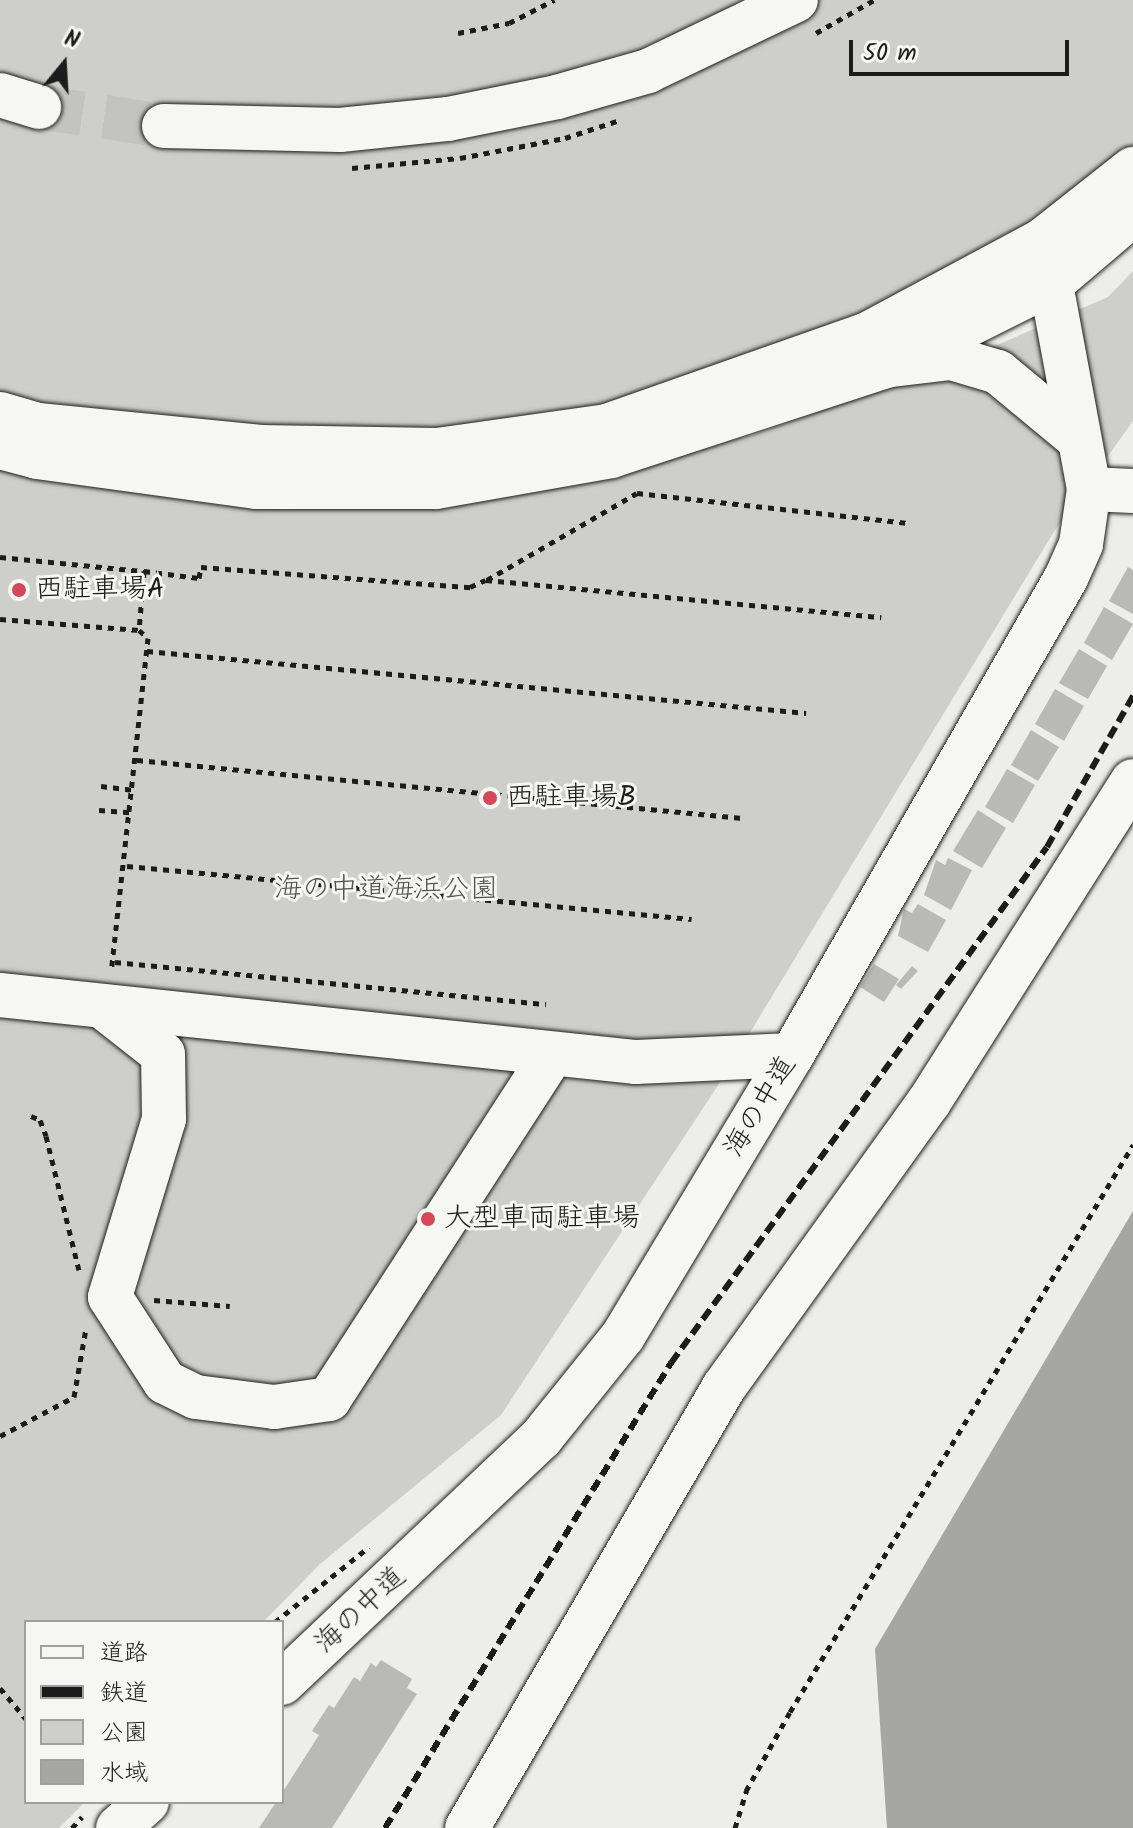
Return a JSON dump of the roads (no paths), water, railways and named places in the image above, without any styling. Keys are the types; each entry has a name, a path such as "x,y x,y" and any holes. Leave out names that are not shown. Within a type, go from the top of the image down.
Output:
{"street":[{"path":"164,126 340,130 448,119 648,71 796,0"},
{"path":"0,414 38,425 261,447 437,450 607,426 866,335 1043,240 1133,169"},
{"path":"0,447 37,457 256,487 436,487 611,456 886,366 1052,283 1133,214"},
{"name":"海の中道","path":"284,1681 541,1438 623,1336 792,1055 1066,578 1081,544 1089,489 1043,240"},
{"path":"886,366 951,358 998,372 1079,439"},
{"path":"1089,489 1133,491"},
{"path":"467,1828 724,1387 929,1102 1133,781"},
{"path":"100,989 163,1054 164,1106 110,1297 165,1382 196,1397 274,1407 329,1399 552,1054"},
{"path":"0,995 100,989 552,1054 636,1062 792,1055"},
{"path":"118,1828 145,1804"}],"water":[{"path":"1133,1211 1133,1828 887,1828 875,1649"}],"tunnel":[{"path":"39,107 164,126"}],"railway":[{"path":"385,1828 671,1363 1047,847 1133,696"}],"place":[{"name":"西駐車場A","path":"19,590"},
{"name":"西駐車場B","path":"490,798"},
{"name":"大型車両駐車場","path":"428,1219"}],"park label":[{"name":"海の中道海浜公園","path":"386,890"}]}
